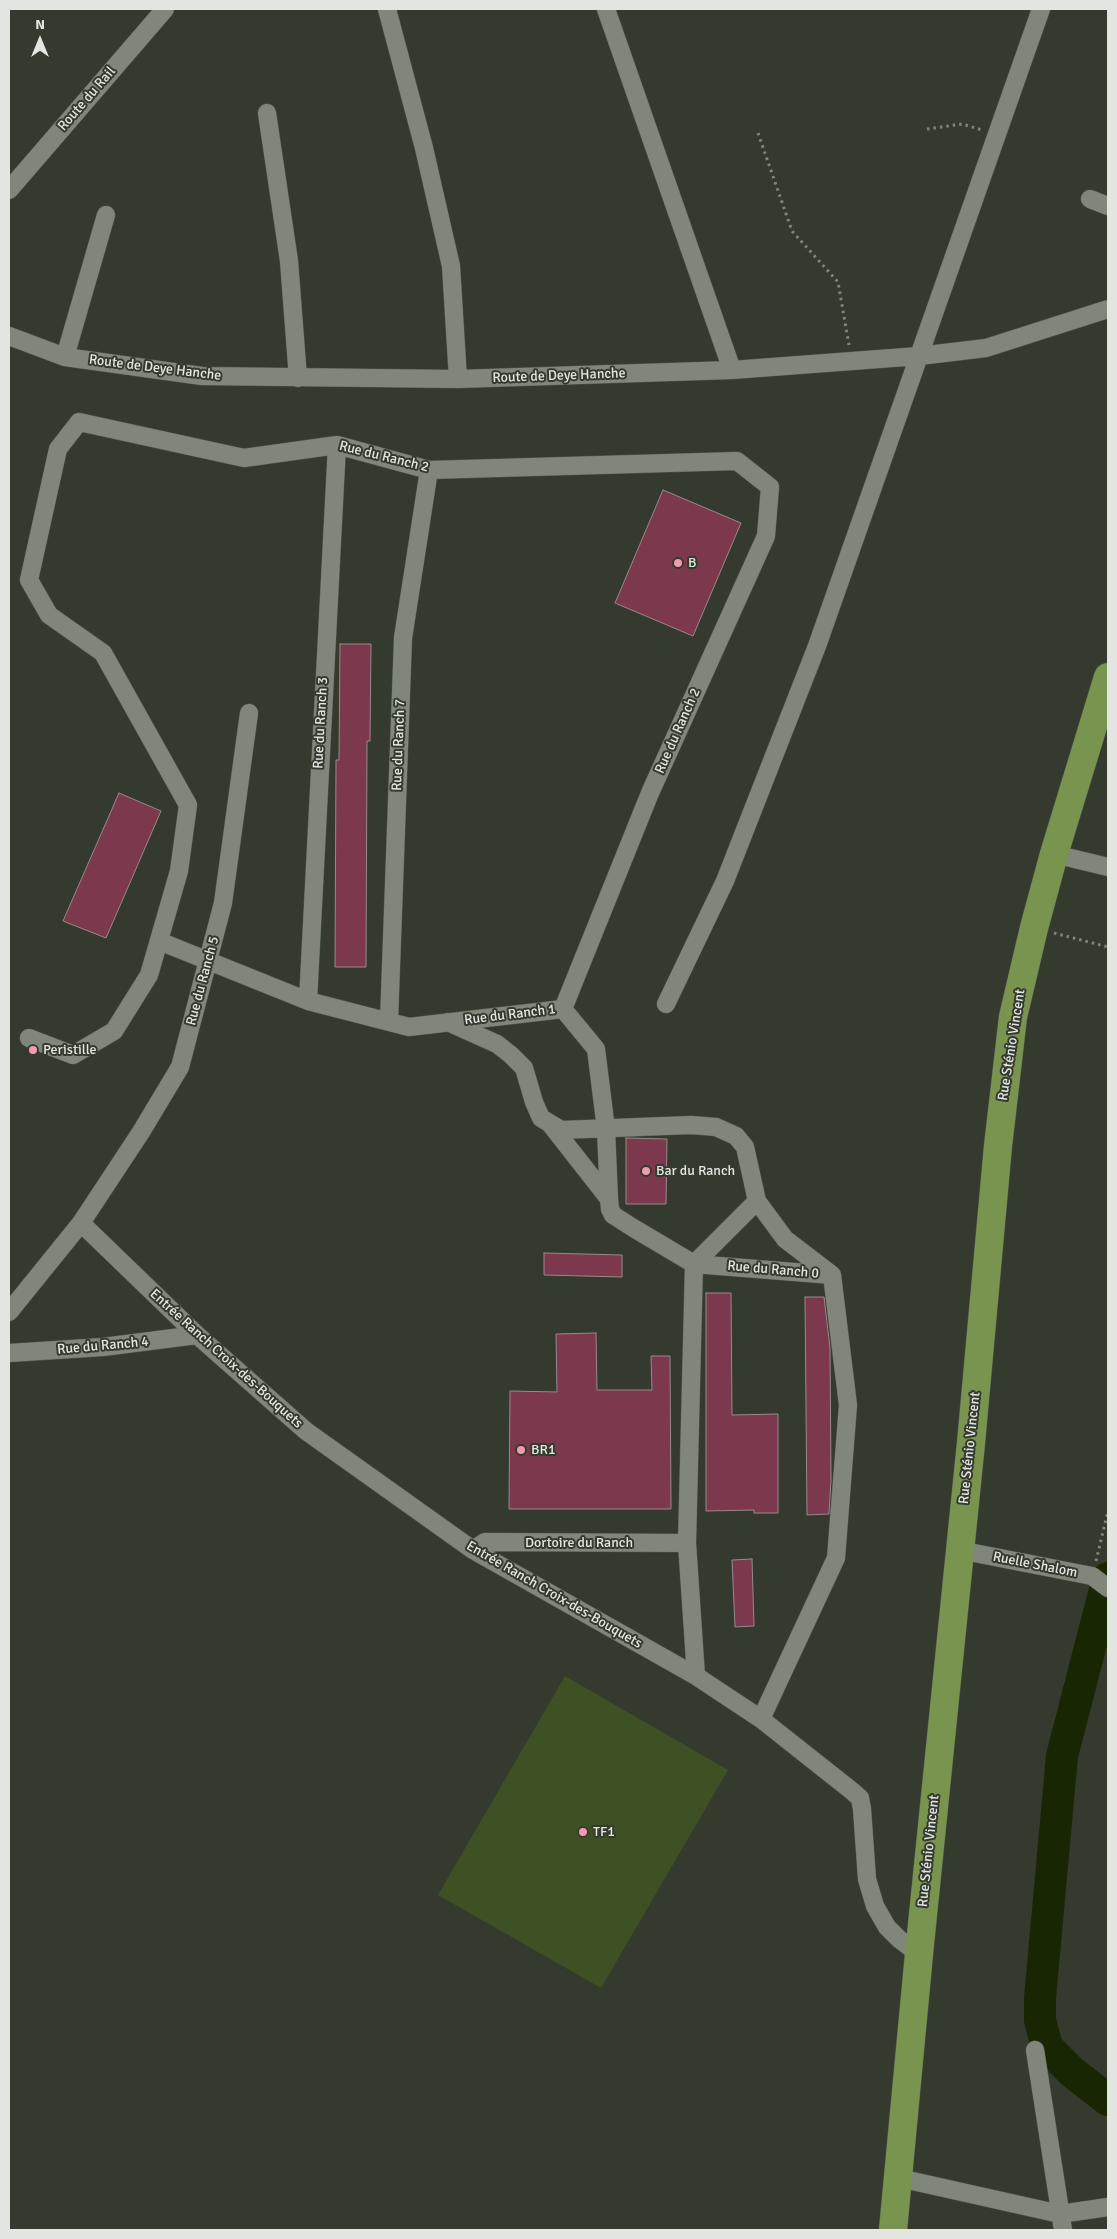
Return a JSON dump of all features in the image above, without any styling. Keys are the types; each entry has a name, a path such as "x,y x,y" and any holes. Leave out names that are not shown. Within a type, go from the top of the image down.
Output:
{"main road":[{"name":"Rue Sténio Vincent","path":"893,2230 998,1146 1013,1017 1054,854 1108,677"}],"street":[{"name":"Route du Rail","path":"9,190 165,9"},
{"path":"387,9 424,148 451,266 458,379"},
{"path":"606,9 732,370"},
{"path":"666,1004 729,872 817,646 1041,9"},
{"path":"267,114 289,261 298,378"},
{"path":"1090,200 1108,206"},
{"path":"65,357 106,215"},
{"name":"Route de Deye Hanche","path":"9,336 65,357 202,376 458,379 732,370 920,356 986,348 1108,310"},
{"name":"Rue du Ranch 2","path":"159,941 179,871 188,805 103,653 49,615 29,580 58,449 79,422 244,458 337,445 429,470 737,461 770,487 766,536 650,793 562,1009"},
{"name":"Rue du Ranch 3","path":"308,1001 337,445"},
{"name":"Rue du Ranch 7","path":"389,1021 403,638 429,470"},
{"name":"Rue du Ranch 5","path":"9,1312 82,1223 141,1132 180,1067 223,903 249,713"},
{"path":"1054,854 1108,867"},
{"path":"29,1038 73,1055 114,1031 149,975 159,941"},
{"name":"Rue du Ranch 1","path":"159,941 209,959 308,1001 409,1027 562,1009 596,1049 606,1129 610,1209 613,1215 694,1264"},
{"path":"448,1022 497,1044 524,1068 541,1118 551,1125 609,1199"},
{"path":"551,1125 567,1130 691,1125 716,1128 736,1136 745,1147 757,1201 785,1239 832,1275"},
{"path":"696,1676 687,1543 694,1264 757,1201"},
{"name":"Entrée Ranch Croix-des-Bouquets","path":"82,1223 196,1335 306,1431 473,1550 696,1676 761,1719 860,1798 868,1878 875,1906 887,1926 899,1939 919,1954"},
{"name":"Rue du Ranch 0","path":"694,1264 832,1275 848,1405 836,1558 761,1719"},
{"name":"Rue du Ranch 4","path":"9,1353 103,1347 196,1335"},
{"name":"Dortoire du Ranch","path":"473,1550 485,1542 687,1543"},
{"name":"Ruelle Shalom","path":"959,1550 1100,1582"},
{"path":"1034,2050 1061,2222"},
{"path":"899,2178 1061,2222 1108,2207"}],"path":[{"path":"927,129 962,124 997,135"},
{"path":"758,133 792,231 838,282 852,361"},
{"path":"1034,928 1108,947"},
{"path":"1100,1582 1108,1511"}],"green space":[{"name":"TF1","path":"565,1676 728,1770 601,1988 438,1895"}],"building":[{"name":"B","path":"663,490 741,523 693,636 615,603"},
{"path":"340,644 371,644 370,741 367,741 366,967 335,967 336,760 339,760"},
{"path":"119,793 161,811 106,938 63,921"},
{"name":"Bar du Ranch","path":"626,1138 667,1139 666,1204 626,1204"},
{"path":"544,1253 622,1255 622,1277 544,1275"},
{"path":"706,1293 731,1293 732,1415 778,1414 778,1513 754,1513 754,1510 706,1511"},
{"path":"805,1297 824,1297 830,1348 831,1480 829,1514 807,1515"},
{"path":"596,1333 597,1390 652,1390 651,1356 670,1356 671,1509 509,1509 510,1391 557,1392 556,1334"},
{"path":"752,1559 754,1626 735,1627 732,1560"}],"waterway":[{"path":"1108,1578 1062,1756 1040,1998 1040,2020 1047,2047 1072,2072 1108,2100"}],"place":[{"name":"B","path":"678,563"},
{"name":"Peristille","path":"33,1050"},
{"name":"Bar du Ranch","path":"646,1171"},
{"name":"BR1","path":"521,1450"},
{"name":"TF1","path":"583,1832"}]}
